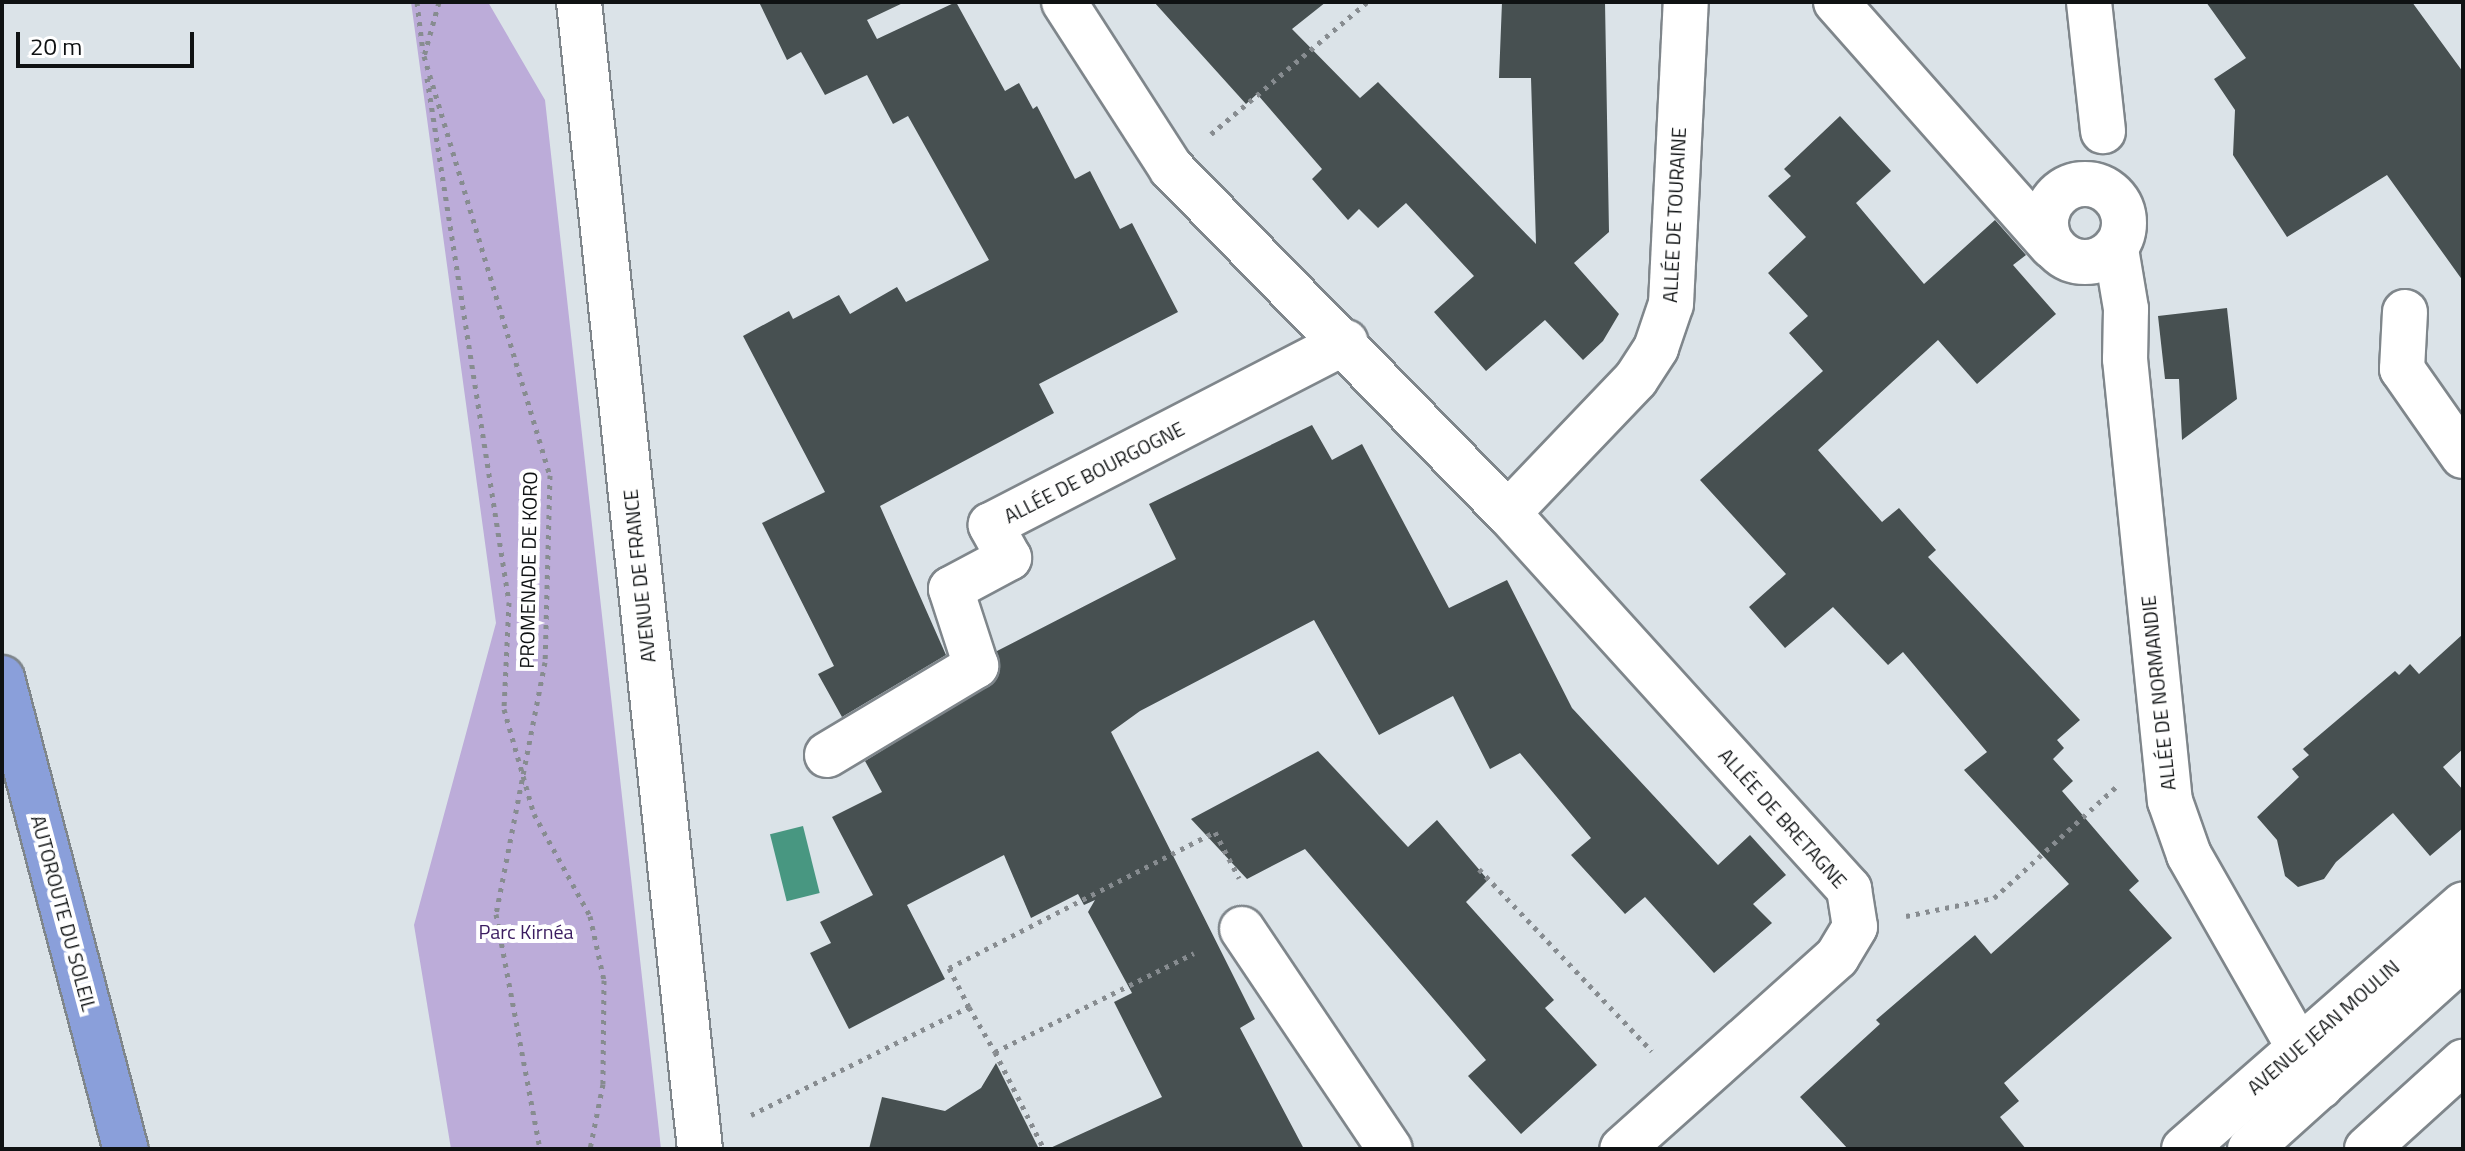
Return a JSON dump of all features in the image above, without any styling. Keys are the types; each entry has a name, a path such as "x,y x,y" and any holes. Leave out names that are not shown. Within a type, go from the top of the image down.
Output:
{"highway":[{"name":"AUTOROUTE DU SOLEIL","path":"2,678 126,1149"}],"street":[{"name":"AVENUE DE FRANCE","path":"579,2 699,1142"},
{"path":"1064,2 1171,168 1346,342 1508,513"},
{"name":"ALLÉE DE TOURAINE","path":"1508,513 1636,379 1656,348 1671,304 1686,2"},
{"name":"ALLÉE DE NORMANDIE","path":"1836,2 2061,253 2125,359"},
{"path":"2083,190 2124,215 2116,249 2093,262 2061,253 2045,225 2083,190 2103,131 2089,2"},
{"name":"ALLÉE DE NORMANDIE","path":"1976,159 2083,190"},
{"name":"ALLÉE DE NORMANDIE","path":"2116,249 2126,309 2125,359 2161,746 2170,801 2189,855 2321,1086"},
{"path":"2405,312 2402,369 2463,456"},
{"name":"ALLÉE DE BOURGOGNE","path":"827,755 976,666 951,589 1009,558 991,525 1346,342"},
{"name":"ALLÉE DE BRETAGNE","path":"1508,513 1849,889 1855,927"},
{"name":"AVENUE JEAN MOULIN","path":"2184,1149 2463,905"},
{"path":"1622,1149 1837,957 1855,927"},
{"path":"1242,929 1390,1149"},
{"name":"AVENUE JEAN MOULIN","path":"2250,1149 2463,957"},
{"path":"2367,1149 2463,1062"}],"path":[{"path":"417,2 509,602 504,709 534,814 590,916 604,980 603,1084 590,1149"},
{"path":"424,56 439,2"},
{"path":"1171,168 1367,2"},
{"name":"PROMENADE DE KORO","path":"424,56 550,475 545,662 496,914 540,1149"},
{"path":"1855,927 1994,898 2161,746"},
{"path":"995,1052 1261,920 1215,832 949,968 1044,1149"},
{"path":"1479,869 1689,1089"},
{"path":"699,1142 969,1007"}],"green space":[{"name":"Parc Kirnéa","path":"411,2 488,2 545,100 661,1149 451,1149 414,925 496,623"}],"shaded area":[{"path":"803,826 820,893 787,901 770,834"}],"building":[{"path":"759,2 905,2 867,20 877,39 956,2 1005,91 1019,83 1033,109 1037,106 1075,179 1090,171 1120,229 1132,223 1178,312 1039,384 1054,413 880,506 946,655 842,717 818,674 834,666 762,523 825,492 743,336 789,311 793,319 839,295 850,314 897,287 906,302 989,260 908,116 893,124 867,75 825,95 801,52 787,60"},
{"path":"1154,2 1326,2 1292,29 1360,98 1378,82 1536,244 1531,78 1499,78 1502,2 1605,2 1609,232 1574,263 1619,314 1603,341 1583,360 1545,320 1486,371 1434,312 1474,276 1406,203 1378,228 1359,209 1348,220 1312,179 1322,169 1257,94 1246,104"},
{"path":"2206,2 2412,2 2463,72 2463,281 2387,175 2287,237 2233,155 2235,110 2214,79 2246,58"},
{"path":"1840,116 1891,171 1856,203 1924,284 1995,220 2026,255 2013,265 2056,314 1977,384 1938,340 1818,450 1882,522 1899,508 1936,550 1928,557 2080,720 2057,740 2064,748 2053,759 2073,781 2062,791 2139,881 2129,890 2172,938 2004,1083 2019,1101 2000,1117 2026,1149 1848,1149 1800,1097 1880,1024 1876,1020 1975,935 1991,954 2069,884 1964,770 1987,752 1903,652 1888,665 1833,607 1785,648 1749,607 1786,574 1700,480 1823,371 1789,333 1808,316 1768,273 1806,237 1768,196 1791,176 1784,169"},
{"path":"2227,308 2237,399 2182,440 2179,379 2165,379 2158,316"},
{"path":"1312,425 1332,460 1362,444 1449,608 1507,580 1572,708 1718,865 1750,835 1786,875 1753,904 1772,923 1714,973 1645,897 1625,914 1571,855 1591,838 1520,753 1490,769 1453,696 1379,735 1314,620 1140,711 1111,732 1255,1019 1240,1028 1304,1149 1048,1149 1162,1097 1114,1002 1132,993 1088,912 1095,900 1084,905 1078,894 1031,918 1004,855 907,905 945,979 849,1029 810,953 831,943 820,922 873,895 832,817 882,792 865,761 996,680 997,651 1176,559 1149,504"},
{"path":"2463,634 2463,749 2443,767 2463,790 2463,828 2430,856 2393,813 2336,862 2324,879 2298,887 2285,876 2277,840 2257,817 2299,777 2292,769 2309,755 2303,749 2395,671 2399,675 2410,664 2419,674"},
{"path":"1318,751 1408,847 1437,820 1488,880 1466,902 1554,1000 1545,1008 1597,1065 1521,1134 1468,1076 1486,1060 1305,849 1247,879 1191,819"},
{"path":"996,1063 1039,1149 869,1149 882,1097 945,1111 981,1088"}]}
